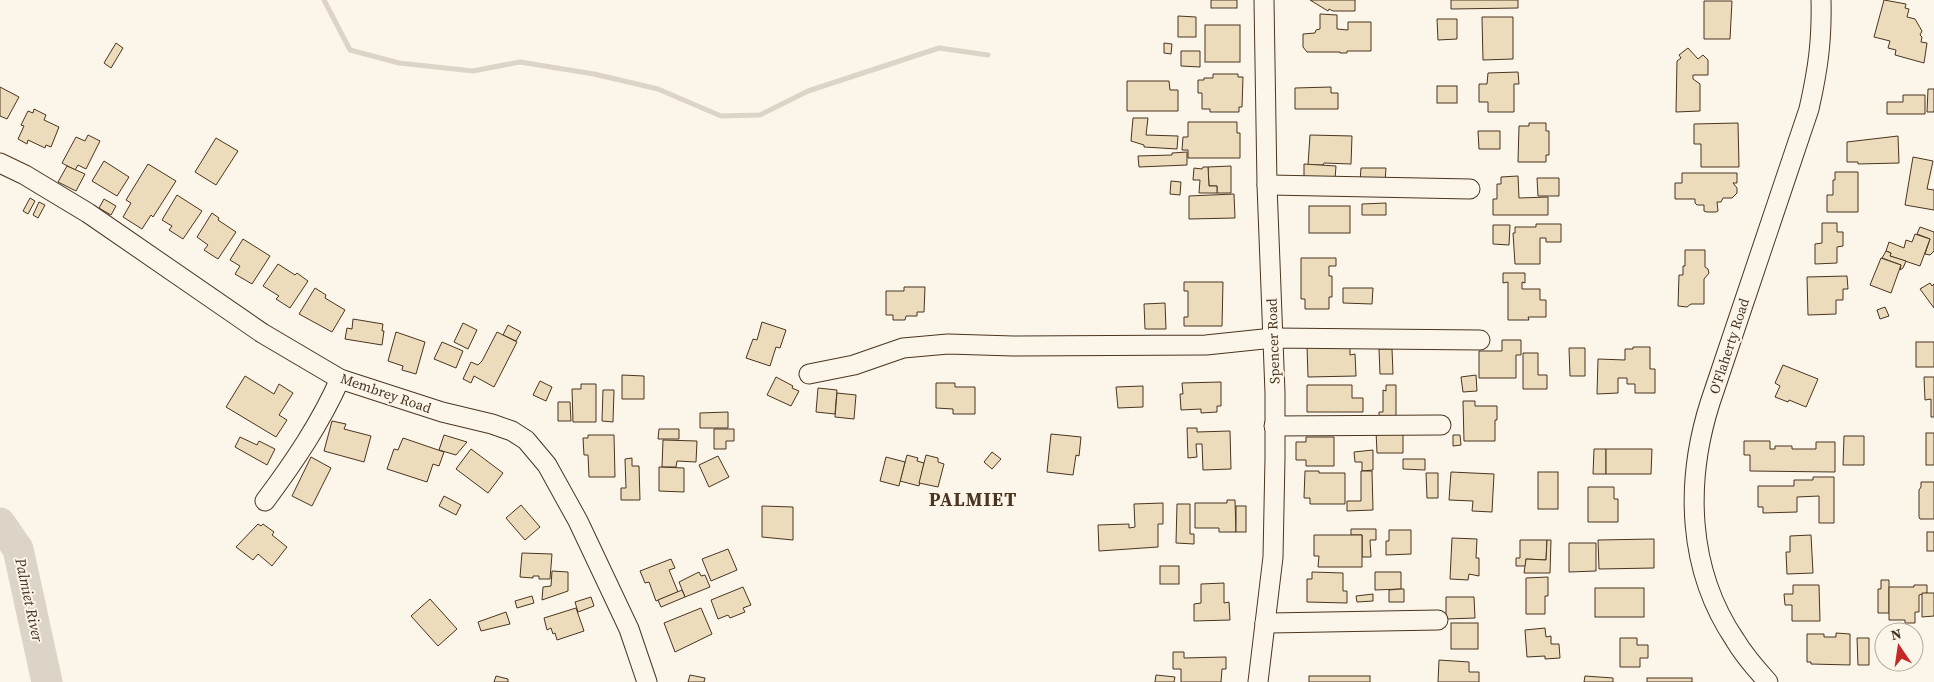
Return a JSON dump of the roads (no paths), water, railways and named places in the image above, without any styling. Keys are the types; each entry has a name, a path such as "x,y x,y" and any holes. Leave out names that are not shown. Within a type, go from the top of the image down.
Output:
{"street":[{"name":"Spencer Road","path":"1258,682 1273,557 1273,338 1267,185 1264,0"},
{"name":"O'Flaherty Road","path":"1768,682 1734,640 1709,589 1695,535 1693,509 1694,473 1701,433 1710,403 1809,109 1819,62 1822,32 1821,0"},
{"name":"Membrey Road","path":"0,163 88,213 262,333 340,379 442,412 492,424 512,431 526,440 547,464 578,521 629,629 647,682"},
{"path":"1267,185 1470,189"},
{"path":"809,374 854,366 903,348 924,345 1206,345 1273,338 1480,340"},
{"path":"265,501 310,438 340,379"},
{"path":"1274,426 1441,425"},
{"path":"1265,624 1438,620"}],"waterway":[{"path":"324,0 350,50 399,63 473,71 520,62 594,74 658,89 721,116 760,115 808,91 939,48 988,55"},
{"name":"Palmiet River","path":"0,523 18,549 47,682"}],"district":[{"name":"PALMIET","path":"973,499"}]}
